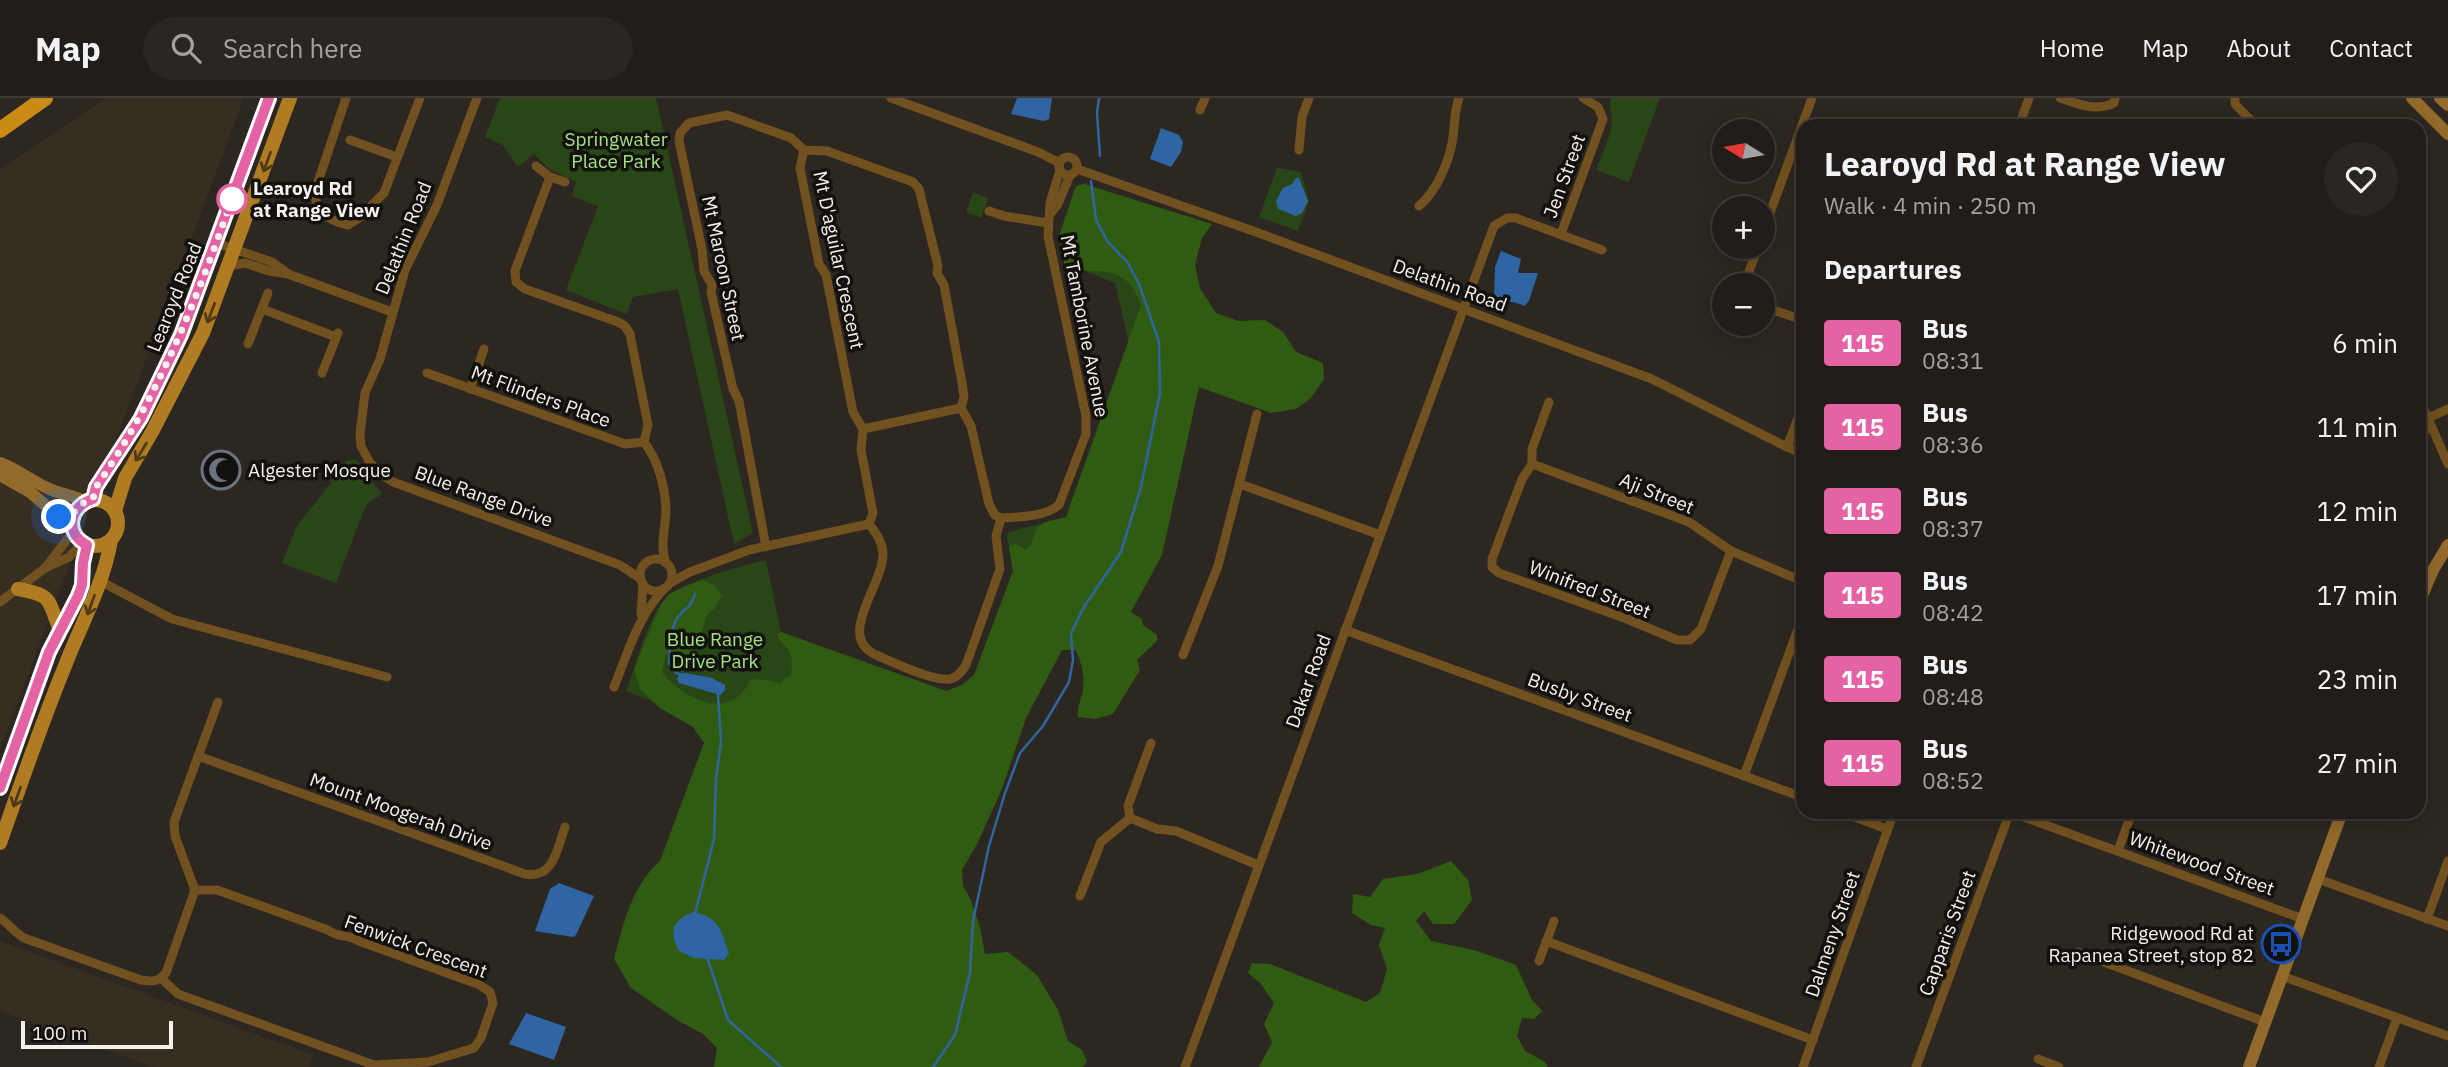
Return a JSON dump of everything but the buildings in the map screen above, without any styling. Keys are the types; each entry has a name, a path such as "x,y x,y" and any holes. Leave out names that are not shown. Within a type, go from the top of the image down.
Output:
{"highway":[{"path":"0,130 45,98"}],"main road":[{"name":"Learoyd Road","path":"89,500 133,431 181,335 270,98"},
{"name":"Learoyd Road","path":"115,511 125,478 203,333 290,98"},
{"path":"2412,98 2448,134"},
{"path":"2440,98 2448,105"},
{"path":"0,463 22,472 48,489 106,502 115,511 118,526 111,540 100,581 51,700 0,844"},
{"path":"0,475 30,492 79,536 100,546 111,540"},
{"path":"0,788 60,628 82,585 83,563 75,510 89,500"},
{"path":"2426,585 2448,545"},
{"path":"18,589 45,597 60,628"},
{"path":"2249,1067 2340,819"}],"street":[{"path":"346,98 314,194 316,205 323,215 348,225 359,218 384,192 420,98"},
{"name":"Delathin Road","path":"360,434 365,393 380,359 405,270 437,205 477,98"},
{"path":"891,98 1038,152 1060,166 1065,175 1073,172"},
{"path":"1200,110 1205,98"},
{"path":"1298,150 1302,117 1309,98"},
{"path":"1419,206 1429,198 1444,167 1453,139 1454,111 1459,98"},
{"name":"Jen Street","path":"1561,234 1603,119 1598,107 1583,98"},
{"path":"1804,119 1812,98"},
{"path":"2022,119 2029,98"},
{"path":"2060,98 2090,108 2104,108 2114,103 2115,98"},
{"path":"2235,98 2235,104 2249,118"},
{"name":"Mt Maroon Street","path":"766,547 739,401 733,389 711,292 712,285 704,271 678,141 680,133 689,123 727,115 791,138 804,150"},
{"path":"350,140 397,156"},
{"path":"1775,199 1796,142"},
{"name":"Mt D'aguilar Crescent","path":"863,429 853,412 826,275 818,264 800,167 804,150 827,151 913,182 919,189 935,253 937,273 944,285 964,397 961,408"},
{"path":"1070,157 1076,162 1073,172 1049,218 1060,166 1065,158 1070,157"},
{"path":"536,166 550,177 565,182"},
{"name":"Delathin Road","path":"1073,172 1464,308 1652,379 1796,451"},
{"path":"550,177 515,271 516,282 525,289 625,326 630,334 648,425 644,442 656,457 666,508 662,553 668,566 667,586 640,620 614,687"},
{"path":"989,211 1004,216 1049,218"},
{"name":"Mt Tamborine Avenue","path":"1001,518 1045,512 1059,505 1087,430 1050,248 1049,218"},
{"name":"Dakar Road","path":"1185,1067 1494,226 1499,220 1516,218 1561,234"},
{"path":"1561,234 1602,250"},
{"path":"216,243 272,262 288,274"},
{"path":"229,267 244,263 288,274 392,312"},
{"path":"248,344 268,293"},
{"path":"262,309 337,335 322,373"},
{"path":"1775,311 1796,318"},
{"path":"470,389 484,349"},
{"name":"Mt Flinders Place","path":"427,373 625,444 644,442"},
{"path":"1532,464 1532,449 1549,402"},
{"path":"961,408 971,426 989,504 995,515 1001,518 996,536 1000,560 998,576 966,664 958,675 948,679 936,678 867,651 861,644 859,627 882,565 883,552 877,533 869,524 873,513 861,450 863,429 961,408"},
{"path":"2426,426 2448,409"},
{"path":"1183,655 1218,566 1257,414"},
{"path":"2426,414 2448,464"},
{"path":"1787,447 1796,423"},
{"name":"Blue Range Drive","path":"360,434 361,446 370,463 393,482 620,565"},
{"name":"Aji Street","path":"1532,464 1689,522 1731,551 1796,578"},
{"name":"Winifred Street","path":"1532,464 1522,479 1492,559 1492,567 1499,573 1676,640 1690,640 1701,629 1731,551"},
{"path":"1240,484 1380,535"},
{"path":"620,565 653,591 690,572 737,554 869,524"},
{"path":"640,620 641,569 664,535"},
{"path":"45,568 69,557 79,536"},
{"path":"0,602 45,568 79,536"},
{"path":"620,565 660,560 678,572 690,572"},
{"path":"100,581 172,619 387,677"},
{"name":"Busby Street","path":"1345,630 1796,795"},
{"path":"1744,776 1796,634"},
{"path":"0,918 5,921 5,929 24,937 141,980 150,982 162,978 195,890 173,828 175,815 218,702"},
{"path":"1130,818 1128,806 1151,743"},
{"name":"Mount Moogerah Drive","path":"198,756 525,874 536,876 545,872 552,864 565,827"},
{"path":"1130,818 1157,829 1176,831 1258,865"},
{"path":"1080,895 1101,842 1130,818"},
{"path":"1860,819 1888,829"},
{"name":"Dalmeny Street","path":"1803,1067 1892,819"},
{"name":"Capparis Street","path":"1916,1067 2007,819"},
{"name":"Whitewood Street","path":"2029,819 2303,919"},
{"path":"2118,851 2129,819"},
{"path":"2427,919 2448,861"},
{"path":"2318,879 2448,926"},
{"name":"Fenwick Crescent","path":"162,978 178,995 370,1064 434,1061 469,1051 481,1038 493,1003 490,992 480,985 354,937 334,935 328,930 217,890 195,890"},
{"path":"1539,961 1554,921"},
{"path":"1546,941 1813,1040"},
{"path":"2077,952 2265,1022"},
{"path":"2282,976 2448,1036"},
{"path":"2379,1067 2397,1018"},
{"path":"2038,1059 2059,1067"}],"shaded area":[{"path":"106,98 244,98 0,750 0,170"},
{"path":"0,941 313,1055 309,1067 154,1067 0,1011"}],"green space":[{"name":"Springwater Place Park","path":"500,98 656,98 753,533 734,544 678,289 633,297 626,314 566,290 598,206 572,196 576,182 549,169 534,154 518,167 503,145 485,137"},
{"path":"1611,98 1660,98 1629,182 1596,170 1610,132"},
{"path":"1277,168 1301,172 1309,202 1298,231 1259,217"},
{"path":"1084,184 1151,275 1129,343 1115,283 1078,268 1066,271 1059,236 1076,186"},
{"path":"1084,184 1212,224 1202,238 1195,265 1200,288 1216,313 1238,321 1265,320 1283,332 1296,352 1323,363 1324,379 1311,398 1296,409 1271,413 1199,387 1162,555 1131,612 1157,635 1157,641 1137,660 1140,670 1113,714 1095,719 1078,717 1083,684 1082,668 1075,650 1062,650 1026,718 1002,789 962,870 963,886 980,927 985,954 1008,952 1037,975 1058,1010 1068,1041 1082,1050 1087,1062 1082,1067 714,1067 717,1048 703,1034 677,1020 631,988 614,959 630,906 642,882 660,861 704,743 693,727 660,708 640,689 634,669 661,604 669,594 702,580 714,585 722,595 714,609 708,613 692,659 678,660 675,655 666,654 662,672 682,691 707,702 732,700 742,693 750,680 779,683 791,675 791,655 780,641 777,634 781,632 946,691 962,685 974,675 1013,571 1009,547 1016,544 1025,549 1031,545 1042,524 1066,517 1141,305 1133,288 1116,274 1066,271 1059,236 1076,186"},
{"path":"973,192 988,198 981,218 966,212"},
{"path":"356,460 382,494 368,503 364,510 336,583 282,563 297,526 330,484 334,474 331,468"},
{"name":"Blue Range Drive Park","path":"1066,517 928,809 626,691 651,623 661,604 669,596 709,576 766,560 781,632 947,691 962,685 974,675 1013,571 1007,536 1009,532"},
{"path":"1451,861 1468,880 1472,900 1454,924 1433,924 1424,911 1416,921 1431,941 1477,951 1516,965 1532,1000 1542,1011 1534,1019 1522,1018 1517,1036 1525,1051 1545,1062 1548,1067 1259,1067 1272,1042 1264,1024 1274,1003 1261,984 1248,973 1252,963 1270,964 1366,1002 1380,993 1387,969 1379,945 1385,928 1371,925 1352,913 1353,894 1370,897 1383,879 1417,874"}],"water":[{"path":"1017,98 1052,98 1049,119 1044,121 1011,114"},
{"path":"1161,128 1179,135 1183,142 1181,152 1171,167 1150,159"},
{"path":"1299,178 1308,201 1302,213 1296,216 1278,209 1276,201 1283,188 1292,184"},
{"path":"1501,251 1521,259 1518,273 1538,273 1529,301 1524,306 1494,298 1495,267"},
{"path":"680,674 712,678 725,685 725,690 720,695 679,683 677,679"},
{"path":"559,883 594,896 573,937 535,931 550,889"},
{"path":"694,912 709,918 718,926 729,953 724,960 694,958 679,951 674,938 674,927 681,918"},
{"path":"526,1013 566,1027 554,1060 509,1044"}],"waterway":[{"path":"1099,98 1097,113 1100,156"},
{"path":"933,1067 955,1035 970,973 973,921 989,846 1005,793 1020,753 1043,726 1069,682 1073,660 1071,634 1082,610 1121,552 1141,487 1160,393 1159,342 1139,284 1128,263 1108,242 1096,220 1091,181"},
{"path":"682,675 676,673 669,663 671,639 675,622 690,605 695,594"},
{"path":"695,914 714,839 716,779 721,742 718,694"},
{"path":"707,957 728,1020 781,1067"}],"bus line":[{"name":"115","path":"0,788 49,652 82,585 87,545 73,532 72,516 79,505 93,499 96,487 133,431 165,370 192,308 269,98"}],"place":[{"name":"Learoyd Rd at Range View","path":"232,199"},
{"name":"Algester Mosque","path":"221,470"},
{"name":"Ridgewood Rd at Rapanea Street, stop 82","path":"2281,944"}],"route":[{"path":"59,517 71,523 79,505 93,499 96,487 141,418 181,335 233,196 232,199"}]}
